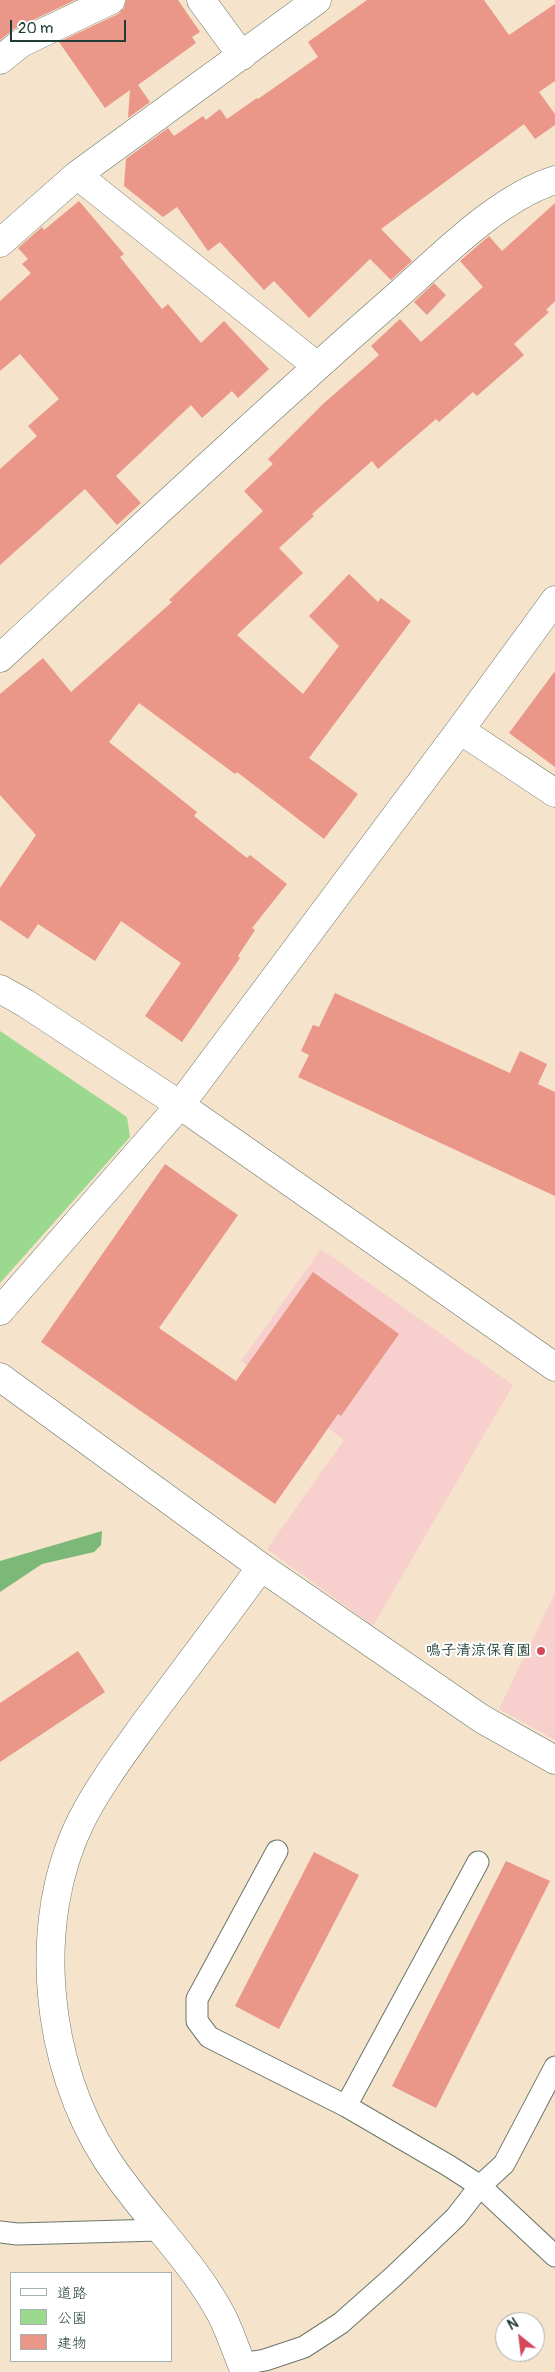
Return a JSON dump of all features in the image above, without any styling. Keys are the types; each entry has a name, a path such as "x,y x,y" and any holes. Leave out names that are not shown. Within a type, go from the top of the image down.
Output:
{"street":[{"path":"0,60 22,43 111,0"},
{"path":"201,0 242,56"},
{"path":"0,243 78,175 317,0"},
{"path":"78,175 317,366"},
{"path":"0,658 317,366 489,216 535,186 555,180"},
{"path":"0,1311 180,1105 555,600"},
{"path":"460,730 555,793"},
{"path":"0,989 25,1003 180,1105 555,1367"},
{"path":"0,1377 261,1566 482,1719 555,1760"},
{"path":"243,2368 221,2316 192,2271 106,2160 81,2112 65,2065 53,2014 50,1961 55,1905 64,1862 82,1819 124,1753 261,1566"}],"lane":[{"path":"277,1851 197,1998 196,2021 210,2037 346,2106 480,2186 555,2256"},
{"path":"346,2106 478,1862"},
{"path":"243,2368 304,2347 341,2322 456,2217 480,2186 504,2164 555,2067"},
{"path":"0,2232 17,2234 159,2230"}],"shaded area":[{"path":"321,1249 513,1385 373,1626 267,1549 344,1440 241,1361"},
{"name":"鳴子清涼保育園","path":"555,1593 555,1740 499,1709"}],"green space":[{"path":"0,1031 127,1117 130,1137 0,1283"},
{"path":"102,1531 101,1545 94,1552 42,1564 0,1592 0,1561"}],"building":[{"path":"0,0 75,0 14,29 0,40"},
{"path":"126,0 178,0 200,32 192,37 196,43 138,85 150,102 128,118 130,90 105,108 59,42 118,14 124,8"},
{"path":"367,0 484,0 509,35 555,4 555,81 539,92 555,114 555,125 535,139 524,124 381,229 412,261 391,280 370,259 309,318 274,281 264,290 220,242 208,251 177,207 163,217 124,186 126,159 168,128 174,136 203,116 206,120 220,109 227,119 258,99 318,57 308,42"},
{"path":"79,201 124,254 120,257 162,309 168,304 201,343 224,321 269,369 238,398 232,391 202,418 191,405 116,476 141,503 117,525 85,489 0,565 0,469 37,436 28,426 59,399 20,354 0,371 0,301 31,273 22,264 28,259 18,248 42,227 44,230"},
{"path":"555,203 555,301 546,310 549,312 514,344 524,355 477,396 473,392 439,422 436,419 378,469 372,461 312,514 314,516 279,548 303,573 237,635 303,694 339,646 309,616 349,574 378,602 381,598 411,621 309,758 358,794 324,839 237,772 235,774 139,703 109,742 197,812 194,816 247,858 250,855 287,884 252,928 255,930 238,956 240,958 182,1042 145,1016 181,963 121,921 95,961 38,924 28,939 0,920 0,888 36,835 0,795 0,694 43,658 71,692 172,602 169,600 263,511 244,491 273,464 268,459 323,404 379,355 371,346 400,319 421,342 483,287 460,261 489,236 502,251"},
{"path":"434,283 446,295 427,315 414,302"},
{"path":"555,671 555,767 509,733"},
{"path":"335,993 510,1073 520,1051 547,1064 538,1084 555,1092 555,1196 298,1077 309,1055 301,1051 313,1025 319,1027"},
{"path":"165,1164 238,1215 159,1328 236,1381 313,1272 399,1334 341,1416 338,1414 275,1504 41,1342"},
{"path":"78,1651 105,1692 0,1762 0,1703"},
{"path":"314,1852 359,1875 279,2029 235,2006"},
{"path":"506,1861 550,1881 436,2108 392,2086"}],"place":[{"name":"鳴子清涼保育園","path":"541,1651"}]}
